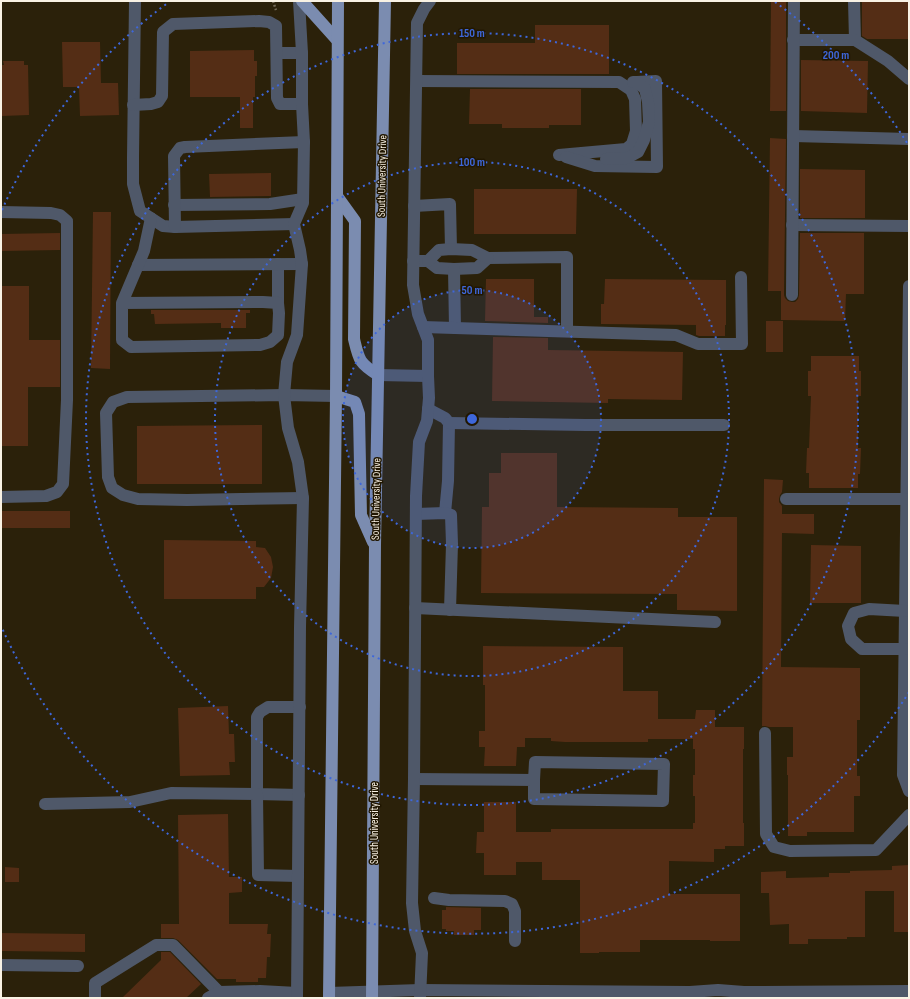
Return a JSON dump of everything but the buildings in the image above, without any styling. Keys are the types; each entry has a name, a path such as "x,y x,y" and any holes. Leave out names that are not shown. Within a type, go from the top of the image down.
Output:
{"main road":[{"path":"300,1 337,40"},
{"path":"329,996 336,396 338,1"},
{"name":"South University Drive","path":"372,995 375,545 385,1"},
{"path":"336,196 355,220 354,339 358,357 366,367 378,375"},
{"path":"336,396 355,402 359,414 361,515 375,545"}],"street":[{"path":"135,1 134,184 140,211 163,226 294,224"},
{"path":"208,998 219,992 260,991 297,995 303,498 298,462 288,428 284,395 287,362 297,335 302,264 294,224 303,203 304,142 300,1"},
{"path":"420,994 422,953 415,931 412,903 416,514 419,442 427,421 429,398 428,340 418,314 412,285 417,23 430,1"},
{"path":"792,295 794,1"},
{"path":"854,1 855,40"},
{"path":"134,105 158,102 162,96 163,32 173,24 259,21 269,22 276,26 277,98 280,104 302,104"},
{"path":"793,40 855,40 888,61 909,79"},
{"path":"277,53 302,53"},
{"path":"417,81 656,81 657,167 595,166 559,155"},
{"path":"559,155 626,149 632,144 636,131 635,100 631,90 619,82"},
{"path":"559,155 602,160 627,158 638,152 644,140 649,122 648,102 645,89 637,82"},
{"path":"792,136 909,139"},
{"path":"175,227 174,156 180,148 304,142"},
{"path":"174,205 270,204 303,199"},
{"path":"414,206 450,204 451,249"},
{"path":"1,212 51,212 60,215 66,221 67,400 63,484 57,492 46,496 1,497"},
{"path":"151,218 144,251 122,303 122,340 130,347 260,345 270,342 278,335 278,264"},
{"path":"792,225 909,226"},
{"path":"428,261 439,250 451,249 472,250 488,258 567,257 567,331"},
{"path":"413,261 428,261 438,268 454,270 477,268 488,258"},
{"path":"138,265 302,264"},
{"path":"454,270 455,328"},
{"path":"423,327 676,335 698,344 742,344 741,277"},
{"path":"909,286 906,499 908,546 905,611 903,775 909,791"},
{"path":"122,303 278,303"},
{"path":"378,375 428,376"},
{"path":"303,498 187,500 138,499 123,495 112,488 108,477 106,413 113,402 127,397 284,395 336,396"},
{"path":"428,409 445,418 449,423 448,481 445,513"},
{"path":"449,423 724,425"},
{"path":"786,499 906,499"},
{"path":"416,514 445,513 451,515 452,544 450,610"},
{"path":"416,608 715,622"},
{"path":"905,611 869,609 854,613 848,626 851,639 862,649 905,649"},
{"path":"298,876 258,875 257,717 260,712 268,707 300,707"},
{"path":"765,733 766,834 774,847 790,851 876,850 909,815"},
{"path":"535,762 664,764 663,801 534,799 534,780 535,762"},
{"path":"414,780 534,780"},
{"path":"44,804 130,802 171,793 299,795"},
{"path":"434,898 449,900 505,901 512,904 515,911 515,941"},
{"path":"95,998 95,983 156,945 173,946 219,992"},
{"path":"1,965 78,966"},
{"path":"329,996 420,994 595,995 690,992 717,994 744,992 909,991"}]}
